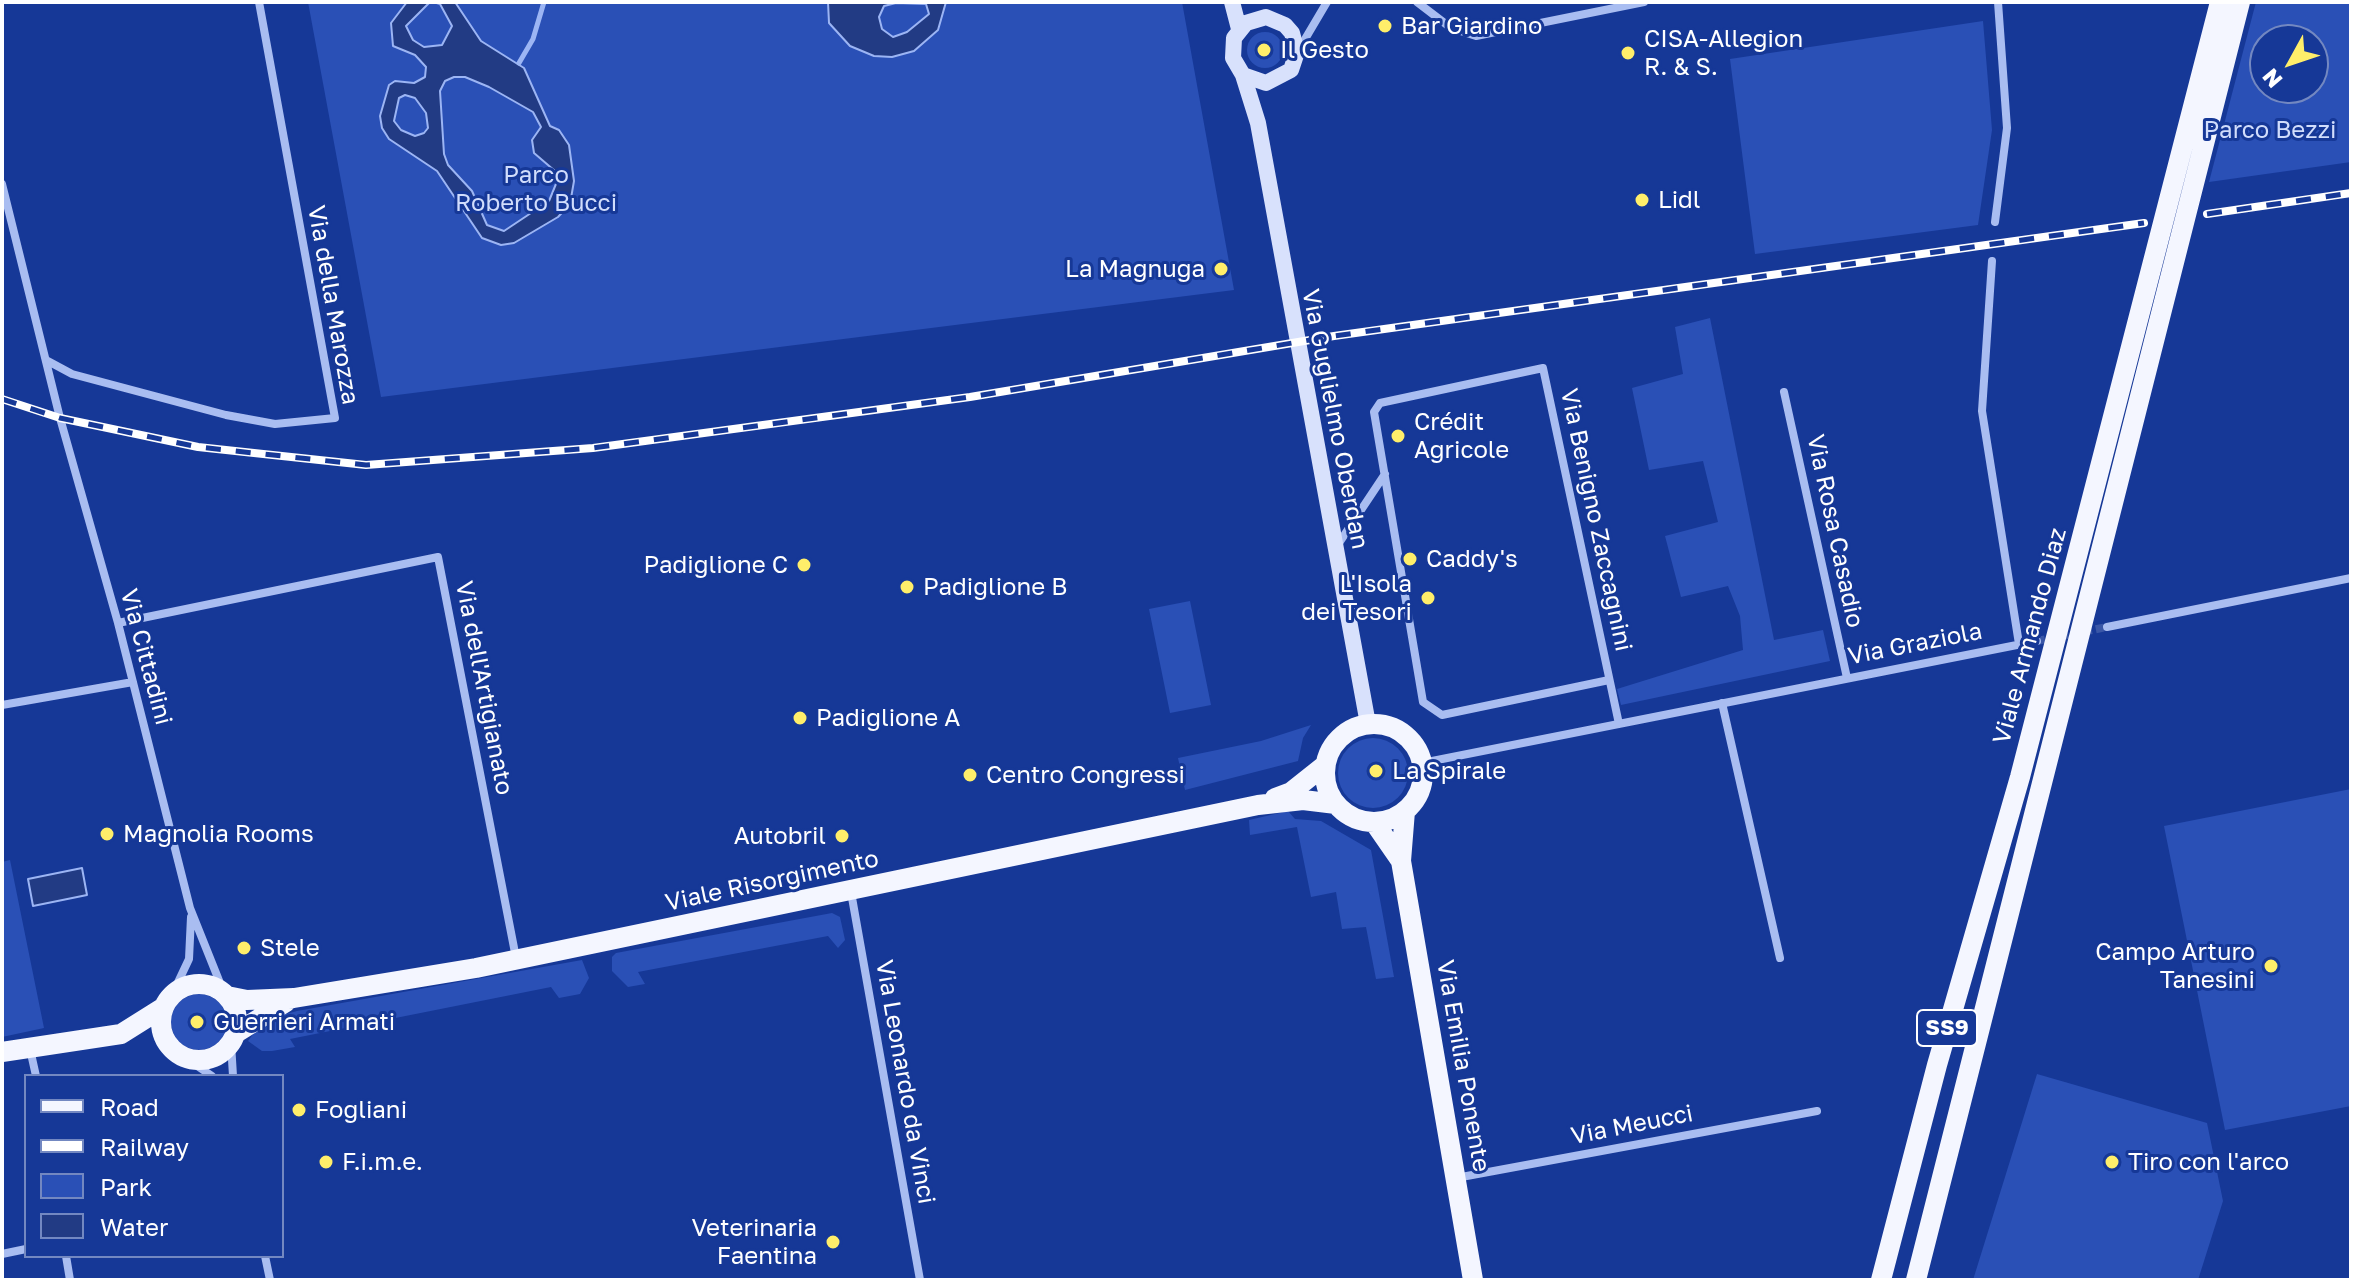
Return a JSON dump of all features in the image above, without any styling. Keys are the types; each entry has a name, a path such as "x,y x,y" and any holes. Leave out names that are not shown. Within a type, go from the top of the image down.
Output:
{"main road":[{"name":"Via Guglielmo Oberdan","path":"1232,2 1239,29 1232,48 1233,58 1243,75 1258,123 1368,724"},
{"path":"1240,2 1255,19"},
{"name":"Viale Armando Diaz","path":"1881,1280 2020,777 2220,2"},
{"name":"Viale Armando Diaz","path":"1916,1280 2240,2"},
{"path":"1239,29 1255,19 1266,17 1285,25 1292,33 1297,52 1284,77 1266,83 1243,75"},
{"name":"Via Guglielmo Oberdan","path":"1258,123 1266,83"},
{"path":"1368,724 1396,729 1408,738 1422,763 1420,789 1405,811 1374,822 1360,820 1336,804 1329,793 1325,765 1339,737 1368,724"},
{"name":"Viale Risorgimento","path":"1258,805 1291,792 1325,765"},
{"name":"Viale Risorgimento","path":"226,995 247,1000 294,998 517,959 1258,805 1303,800 1336,804"},
{"name":"Via Emilia Ponente","path":"1405,811 1401,861 1473,1280"},
{"name":"Via Emilia Ponente","path":"1374,822 1401,861"},
{"path":"2,1052 121,1034 208,1060 233,1038 237,1016 226,995 198,984 121,1034"},
{"name":"Viale Risorgimento","path":"233,1038 294,998"},
{"path":"168,1001 161,1028 178,1053"},
{"path":"1870,1280 1890,1239"}],"street":[{"name":"Via della Marozza","path":"46,360 72,374 226,415 275,424 335,418 259,2"},
{"path":"1297,52 1327,2"},
{"path":"1417,2 1451,28 1476,36 1644,2"},
{"path":"1995,222 2007,128 1998,2"},
{"path":"1285,25 1311,28"},
{"name":"Via Cittadini","path":"2,184 60,418 118,623 190,908 226,995"},
{"name":"Via Graziola","path":"1422,763 2019,644 1982,411 1992,261"},
{"name":"Via Benigno Zaccagnini","path":"1609,680 1442,715 1423,702 1374,412 1380,403 1543,368 1619,724"},
{"name":"Via Rosa Casadio","path":"1784,392 1847,678"},
{"path":"1335,549 1385,474"},
{"name":"Via dell'Artigianato","path":"118,623 438,557 517,959"},
{"path":"2107,627 2351,578"},
{"path":"2019,644 2037,641"},
{"path":"2,705 133,682"},
{"path":"1722,703 1780,958"},
{"name":"Via Leonardo da Vinci","path":"851,891 920,1280"},
{"name":"Via Cittadini","path":"168,1001 189,959 190,908"},
{"path":"233,1038 233,1074"},
{"path":"30,1047 36,1074"},
{"path":"178,1053 209,1074"},
{"name":"Via Meucci","path":"1455,1179 1817,1111"},
{"path":"2,1254 24,1249"},
{"path":"66,1258 70,1280"},
{"path":"265,1258 270,1280"}],"green space":[{"name":"Parco Roberto Bucci","path":"308,2 1182,2 1234,290 381,397"},
{"name":"Parco Bezzi","path":"2256,2 2351,2 2351,162 2209,182 2249,29 2249,104 2329,104 2329,24 2250,24"},
{"path":"1983,21 1992,130 1978,225 1755,254 1730,59"},
{"path":"1265,32 1277,38 1283,50 1277,62 1265,68 1253,62 1247,50 1253,38"},
{"path":"1710,318 1774,640 1823,630 1830,661 1621,705 1617,689 1743,650 1740,616 1728,586 1681,597 1665,536 1718,522 1703,461 1649,470 1632,388 1683,374 1675,327"},
{"path":"1190,601 1211,705 1170,713 1149,609"},
{"path":"1311,725 1303,738 1298,761 1185,790 1178,758 1261,741"},
{"path":"1380,738 1402,753 1408,773 1406,787 1398,798 1387,806 1366,808 1348,798 1340,787 1338,766 1348,748 1359,740"},
{"name":"Campo Arturo Tanesini","path":"2351,789 2351,1106 2225,1130 2164,826"},
{"path":"1288,811 1295,819 1321,821 1371,850 1394,977 1376,979 1366,927 1342,929 1336,892 1311,897 1297,827 1250,835 1249,820"},
{"path":"10,860 44,1028 2,1037 2,862"},
{"path":"832,913 840,917 845,940 838,948 828,936 638,972 645,984 628,987 612,971 612,957 616,953"},
{"path":"582,960 589,978 580,994 559,998 551,987 290,1039 295,1047 272,1051 262,1051 248,1041 260,1025 297,1011"},
{"path":"199,994 219,1002 227,1022 219,1042 199,1050 179,1042 171,1022 179,1002"},
{"name":"Tiro con l'arco","path":"2037,1074 2207,1123 2223,1201 2198,1280 1973,1280"}],"water":[{"path":"407,2 430,2 406,26 413,40 424,47 442,45 452,26 440,4 433,2 455,2 481,41 524,68 550,126 559,130 569,145 574,181 570,204 558,217 514,243 501,245 482,238 437,171 389,139 382,128 380,116 389,85 395,81 414,83 425,77 426,67 415,55 393,46 391,23","holes":["465,77 489,87 533,112 541,127 532,140 534,153 555,171 558,179 549,201 504,231 487,225 472,191 448,165 444,154 440,91 445,81","405,95 415,98 426,113 428,128 424,133 415,136 401,130 394,121 399,98"]},
{"path":"828,2 946,2 938,30 914,51 892,57 874,56 850,46 829,23","holes":["896,3 926,4 929,14 907,32 893,37 882,29 879,17 884,6"]},
{"path":"82,868 87,895 33,906 28,879"}],"waterway":[{"path":"519,63 533,39 544,2"}],"tunnel":[{"path":"2037,641 2107,627"}],"railway":[{"path":"2207,214 2351,193"},
{"path":"2,399 60,418 198,447 366,465 593,448 970,397 1334,336 2144,223"}],"place":[{"name":"Bar Giardino","path":"1385,26"},
{"name":"Il Gesto","path":"1264,50"},
{"name":"CISA-Allegion R. & S.","path":"1628,53"},
{"name":"Lidl","path":"1642,200"},
{"name":"La Magnuga","path":"1221,269"},
{"name":"Crédit Agricole","path":"1398,436"},
{"name":"Caddy's","path":"1410,559"},
{"name":"Padiglione C","path":"804,565"},
{"name":"Padiglione B","path":"907,587"},
{"name":"L'Isola dei Tesori","path":"1428,598"},
{"name":"Padiglione A","path":"800,718"},
{"name":"La Spirale","path":"1376,771"},
{"name":"Centro Congressi","path":"970,775"},
{"name":"Magnolia Rooms","path":"107,834"},
{"name":"Autobril","path":"842,836"},
{"name":"Stele","path":"244,948"},
{"name":"Campo Arturo Tanesini","path":"2271,966"},
{"name":"Guerrieri Armati","path":"197,1022"},
{"name":"Fogliani","path":"299,1110"},
{"name":"F.i.m.e.","path":"326,1162"},
{"name":"Tiro con l'arco","path":"2112,1162"},
{"name":"Veterinaria Faentina","path":"833,1242"}]}
